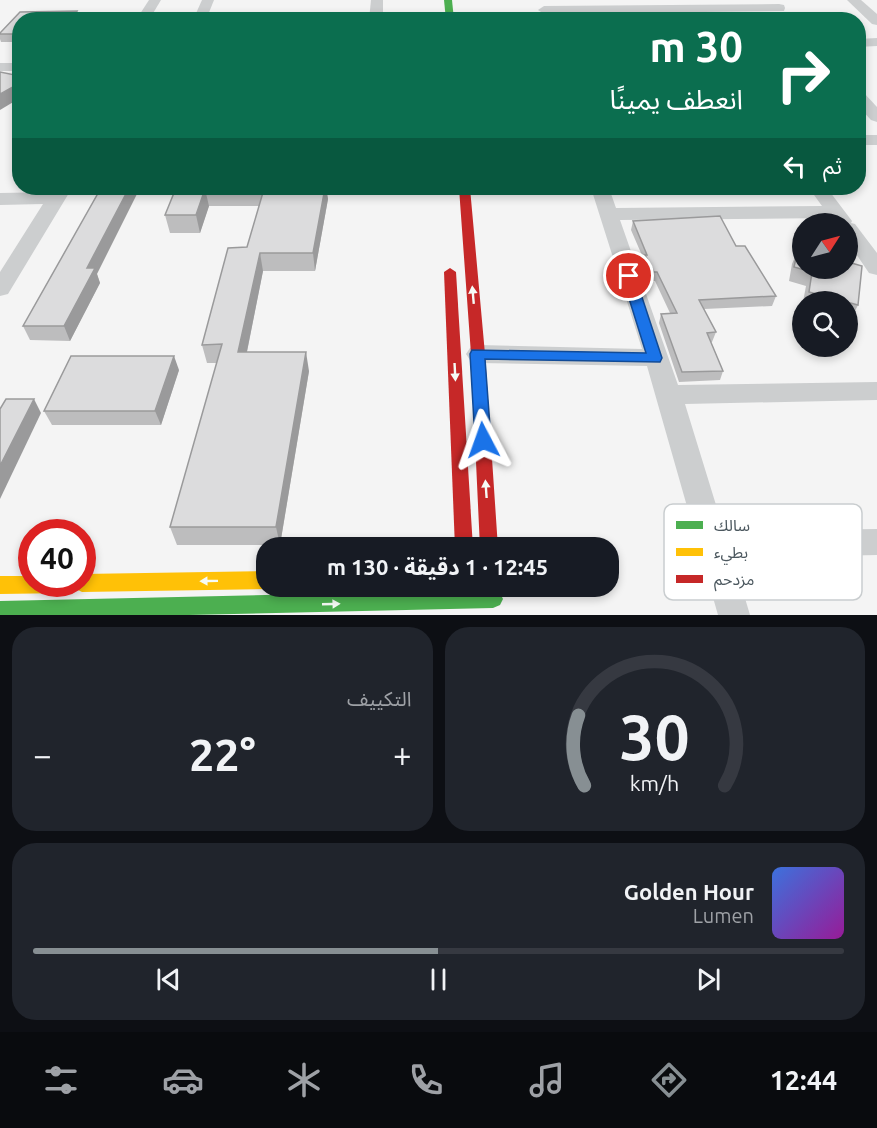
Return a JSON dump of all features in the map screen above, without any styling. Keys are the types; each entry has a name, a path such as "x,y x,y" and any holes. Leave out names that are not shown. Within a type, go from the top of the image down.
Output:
{"street":[{"path":"853,0 876,16"},
{"path":"867,0 876,16"},
{"path":"544,10 628,10 775,4"},
{"path":"866,105 877,117"},
{"path":"0,199 40,195"},
{"path":"0,290 59,195"},
{"path":"465,195 488,537"},
{"path":"602,195 669,395 700,504"},
{"path":"823,195 836,213"},
{"path":"609,214 792,219"},
{"path":"858,242 877,268"},
{"path":"449,257 463,537"},
{"path":"477,354 655,358"},
{"path":"669,395 877,391"},
{"path":"862,542 877,542"},
{"path":"96,583 256,580"},
{"path":"0,585 18,585"},
{"path":"0,610 296,610 426,597"},
{"path":"466,597 467,615"},
{"path":"492,597 494,615"},
{"path":"729,600 734,615"}],"building":[{"path":"77,11 76,12 20,12"},
{"path":"12,20 12,34 0,33"},
{"path":"0,72 12,74 12,87 0,94"},
{"path":"97,195 125,195 87,268 95,268 64,326 23,326"},
{"path":"173,195 203,195 196,215 165,215"},
{"path":"262,195 324,195 313,253 260,253 238,352 306,352 276,527 170,527 222,344 202,345 228,248 247,247"},
{"path":"720,216 736,246 745,246 776,296 699,300 716,332 707,333 723,371 682,372 661,314 677,313 657,272 654,272 645,255 647,255 633,221"},
{"path":"858,265 862,266 858,305 858,291 809,291 811,279 858,279"},
{"path":"71,356 174,356 155,411 44,411"},
{"path":"6,399 34,399 0,466 0,409"}],"traffic: fast":[{"path":"448,0 449,12"},
{"path":"0,610 493,599"}],"traffic: slow":[{"path":"96,583 256,580"},
{"path":"0,585 18,585"}],"traffic: jam":[{"path":"465,195 478,354 488,537"},
{"path":"450,272 463,537"}],"route":[{"path":"483,440 477,354 655,358 629,276"}]}
